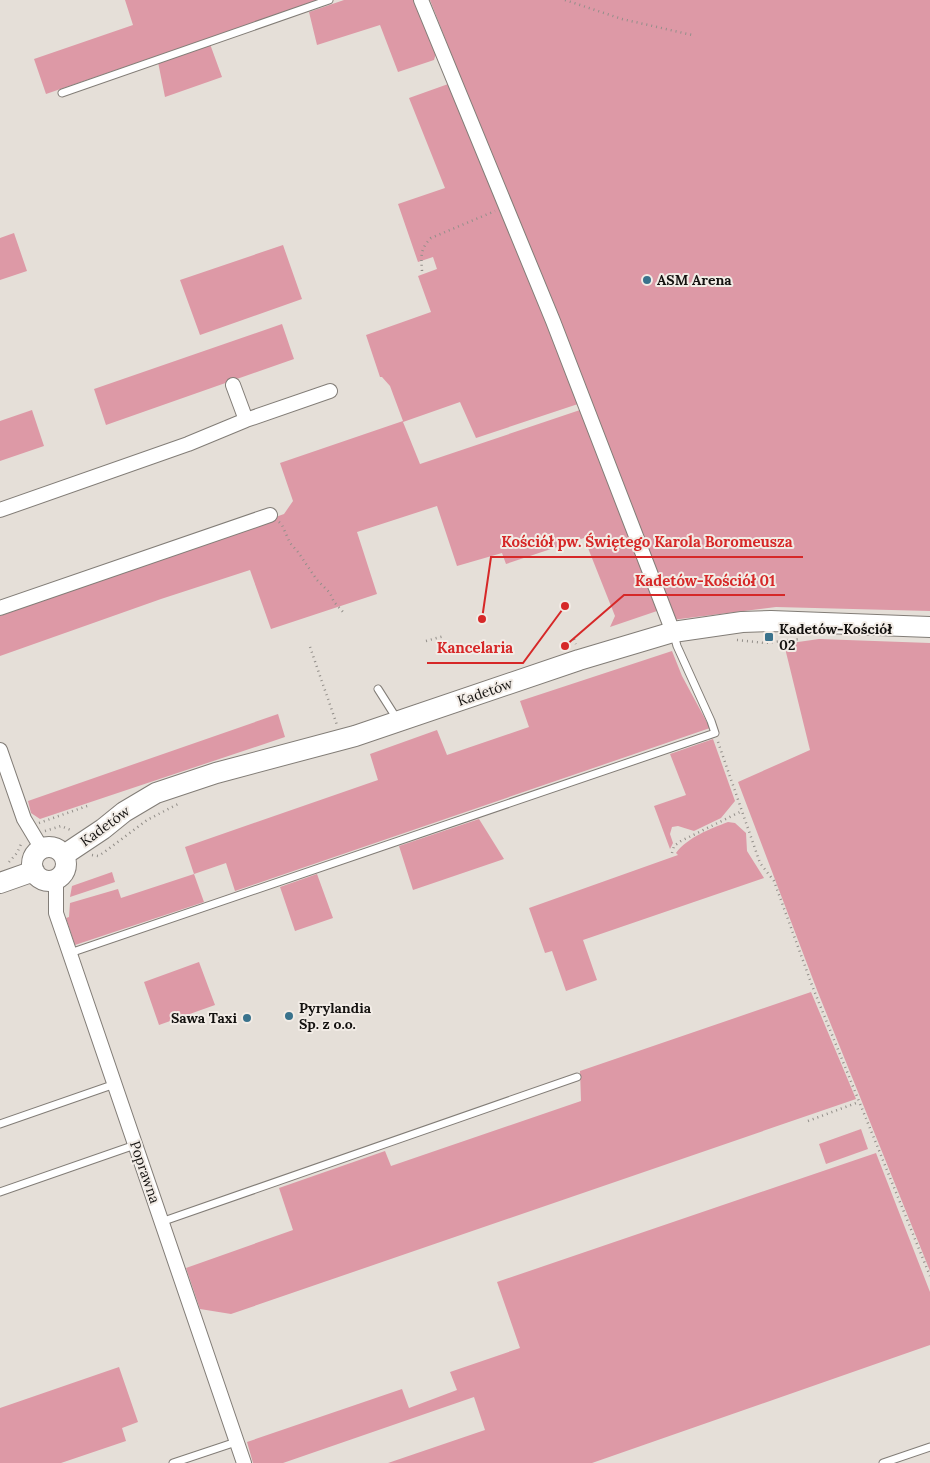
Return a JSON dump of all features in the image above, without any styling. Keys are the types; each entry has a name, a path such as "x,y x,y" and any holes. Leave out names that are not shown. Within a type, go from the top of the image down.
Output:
{"street":[{"path":"422,0 553,321 673,632"},
{"path":"233,385 246,420"},
{"path":"0,510 188,444 246,420 330,391"},
{"path":"0,608 270,515"},
{"name":"Kadetów","path":"64,855 85,848 124,812 156,793 216,773 355,736 579,660 673,632 742,622 771,621 930,627"},
{"path":"0,750 24,819 36,840 60,851 64,855 66,860 64,872 56,880 43,880 34,871 32,866 36,840"},
{"path":"3,874 34,871"},
{"name":"Poprawna","path":"56,880 56,913 244,1463"}],"lane":[{"path":"62,93 329,0"},
{"path":"70,953 715,733 711,720 677,646 673,632"},
{"path":"378,689 398,721"},
{"path":"161,1222 577,1077"},
{"path":"0,1124 115,1084"},
{"path":"0,1192 135,1145"},
{"path":"173,1463 236,1442"},
{"path":"883,1463 930,1447"}],"path":[{"path":"565,0 622,20 692,35"},
{"path":"422,271 421,256 424,245 432,238 506,207"},
{"path":"270,515 282,525 290,543 344,613"},
{"path":"426,641 444,636"},
{"path":"574,639 576,644"},
{"path":"737,640 765,643 799,639"},
{"path":"310,647 337,726"},
{"path":"715,733 730,771 741,812 760,863 774,881 814,988 930,1276"},
{"path":"3,874 12,860 36,840 61,826 75,833 85,848 98,856 147,820 186,800"},
{"path":"36,840 39,823 90,805"},
{"path":"672,852 674,846 681,841 741,812"},
{"path":"808,1121 860,1102"}],"shaded area":[{"path":"125,0 319,0 46,94 34,59 133,25"},
{"path":"344,0 418,0 437,50 434,60 398,72 380,25 317,45 309,12"},
{"path":"430,0 930,0 930,611 776,607 672,620"},
{"path":"210,44 222,77 165,97 158,62"},
{"path":"451,83 578,404 476,438 460,402 403,422 420,464 580,410 657,611 610,627 615,616 584,538 506,564 502,553 457,566 437,506 357,532 377,594 271,629 250,570 161,599 0,656 0,616 284,514 293,501 280,463 403,421 390,386 380,377 366,335 431,312 418,276 437,269 433,257 418,262 398,204 445,188 409,98"},
{"path":"14,233 27,271 0,280 0,238"},
{"path":"283,245 302,299 200,335 180,280"},
{"path":"282,324 294,359 106,425 94,389"},
{"path":"32,410 44,446 0,461 0,421"},
{"path":"819,639 930,643 930,1271 817,990 738,782 810,750 784,644"},
{"path":"672,651 682,676 710,728 235,891 226,863 194,874 185,847 378,780 370,754 437,730 447,755 529,727 520,701"},
{"path":"278,714 285,737 40,819 31,813 28,801"},
{"path":"713,739 735,801 721,818 694,831 678,826 672,827 670,834 673,843 670,849 654,806 686,795 670,754"},
{"path":"479,819 504,859 413,890 399,846"},
{"path":"728,822 735,823 746,833 747,851 764,878 583,940 597,980 566,991 552,951 545,953 529,908 678,855 676,853 681,847 693,838"},
{"path":"112,872 115,882 70,897 72,886"},
{"path":"194,874 204,902 75,945 66,918 69,917 70,903 118,889 121,898"},
{"path":"317,874 333,918 295,931 280,887"},
{"path":"199,962 215,1005 159,1025 144,982"},
{"path":"811,992 856,1099 231,1314 200,1309 186,1268 293,1230 279,1188 385,1151 391,1166 581,1101 580,1071"},
{"path":"861,1129 868,1149 826,1164 819,1144"},
{"path":"876,1153 930,1292 930,1345 592,1463 388,1463 485,1430 474,1397 283,1463 253,1463 247,1442 402,1389 409,1408 457,1390 450,1372 520,1348 497,1282"},
{"path":"119,1367 138,1422 122,1428 126,1441 61,1463 0,1463 0,1408"}],"place":[{"name":"ASM Arena","path":"647,280"},
{"name":"Kancelaria","path":"565,606"},
{"name":"Kościół pw. Świętego Karola Boromeusza","path":"482,619"},
{"name":"Kadetów-Kościół 02","path":"769,637"},
{"name":"Kadetów-Kościół 01","path":"565,646"},
{"name":"Pyrylandia Sp. z o.o.","path":"289,1016"},
{"name":"Sawa Taxi","path":"247,1018"}]}
